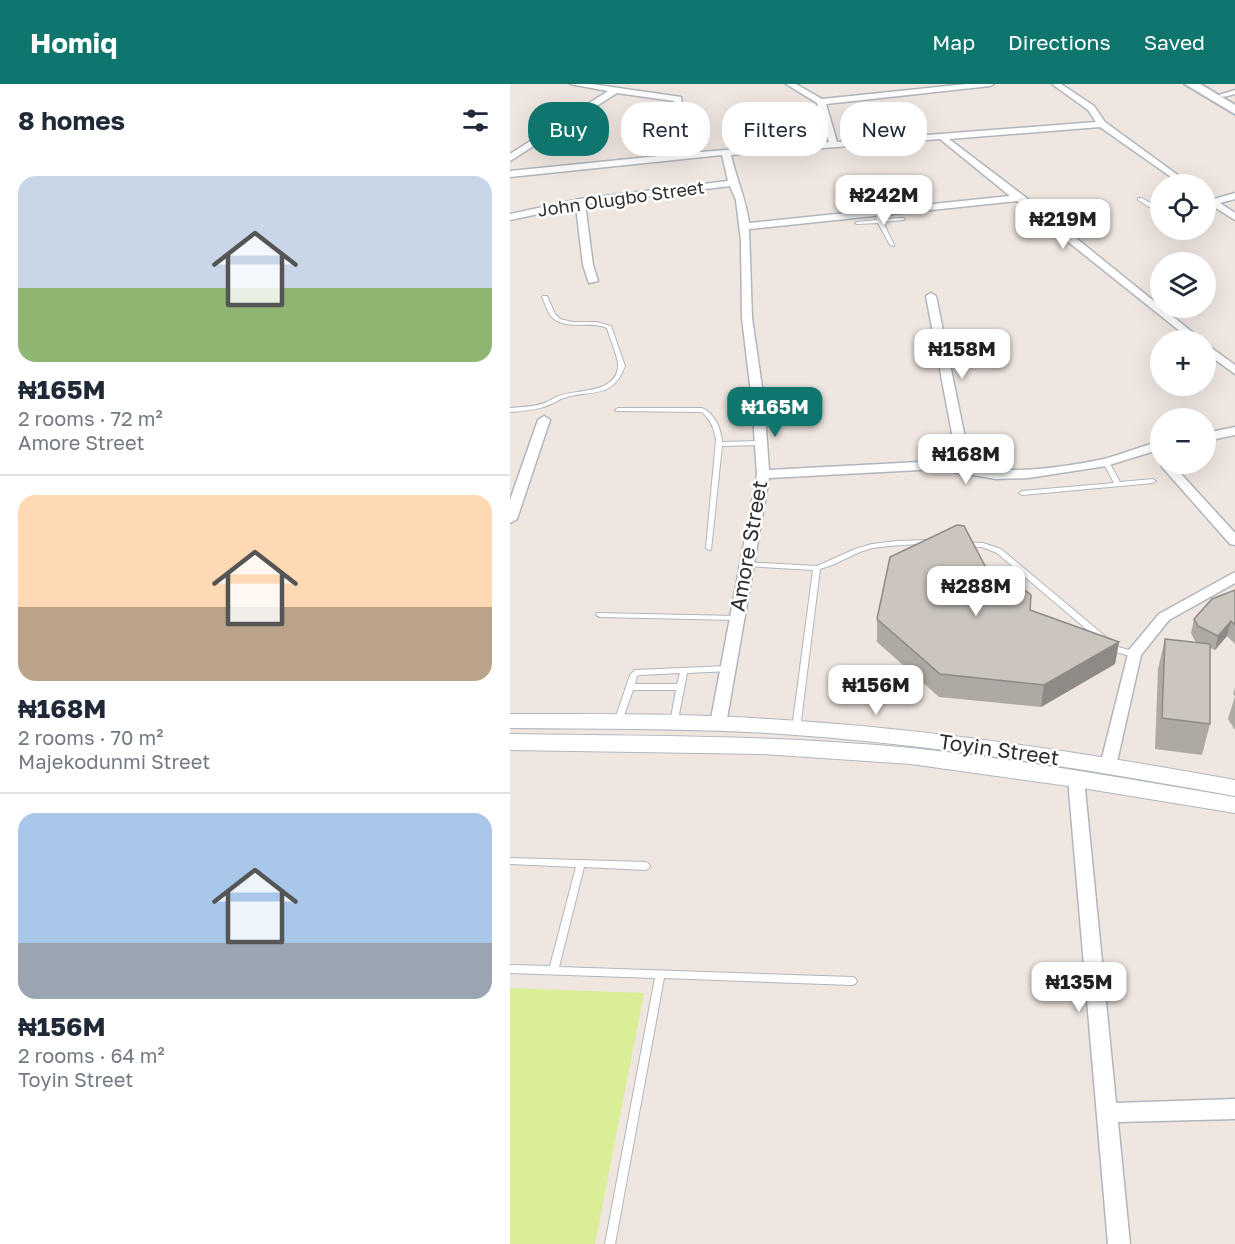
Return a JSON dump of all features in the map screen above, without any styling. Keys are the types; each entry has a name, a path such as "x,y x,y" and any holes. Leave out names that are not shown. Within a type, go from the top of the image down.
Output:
{"main road":[{"path":"1191,84 1235,110"},
{"path":"1204,84 1229,93 1235,102"}],"street":[{"path":"574,84 675,98 680,102"},
{"path":"790,84 821,102 924,88 990,84"},
{"path":"1056,84 1091,108 1102,124 1172,174"},
{"path":"510,158 615,90"},
{"path":"828,146 944,139 1102,124"},
{"path":"828,125 834,145"},
{"path":"944,139 1185,330"},
{"path":"510,174 618,160 671,156"},
{"name":"Amore Street","path":"718,724 763,474 758,401 747,318 746,241 741,200 733,183 726,156"},
{"name":"John Olugbo Street","path":"510,217 580,202 733,183"},
{"path":"1216,199 1235,196"},
{"path":"743,227 878,217 1021,198"},
{"path":"580,202 588,265 593,281"},
{"path":"1216,205 1235,217"},
{"path":"931,296 965,469"},
{"path":"1216,355 1235,371"},
{"path":"510,519 544,420"},
{"path":"1216,434 1235,431"},
{"path":"763,474 938,465 996,475 1028,474 1106,462 1150,448"},
{"path":"1175,474 1235,541"},
{"path":"1108,766 1134,654 1164,617 1235,576"},
{"name":"Toyin Street","path":"510,721 718,724 913,738 1108,766 1235,788"},
{"name":"Toyin Street","path":"510,742 763,746 911,756 1076,778 1235,805"},
{"path":"1076,778 1119,1244"},
{"path":"1107,1113 1235,1109"}],"lane":[{"path":"1140,199 1150,205"},
{"path":"878,217 892,245"},
{"path":"857,223 878,217 903,219"},
{"path":"510,410 548,404 562,396 603,389 610,385 621,372 622,366 609,327 598,323 559,320 553,316 545,297"},
{"path":"618,410 702,410 710,416 719,436 719,444 709,548"},
{"path":"719,444 760,443"},
{"path":"1106,462 1118,484"},
{"path":"1022,493 1153,481"},
{"path":"745,564 817,568 831,565 851,552 866,547 936,542"},
{"path":"960,544 983,545 999,551 1115,649 1134,654"},
{"path":"796,729 817,568"},
{"path":"600,615 736,618"},
{"path":"618,723 634,675 638,672 728,669"},
{"path":"674,723 684,670"},
{"path":"630,687 681,687"},
{"path":"510,861 646,866"},
{"path":"553,971 581,863"},
{"path":"510,969 852,981"},
{"path":"610,1244 660,974"}],"green space":[{"path":"510,988 644,993 595,1244 510,1244"}],"building":[{"path":"957,525 964,526 993,581 1016,583 1031,595 1030,610 1119,642 1044,685 940,674 877,619 890,557"},
{"path":"1235,590 1235,625 1231,621 1218,636 1198,626 1194,619 1212,599"},
{"path":"1165,639 1210,644 1210,724 1162,718"}]}
